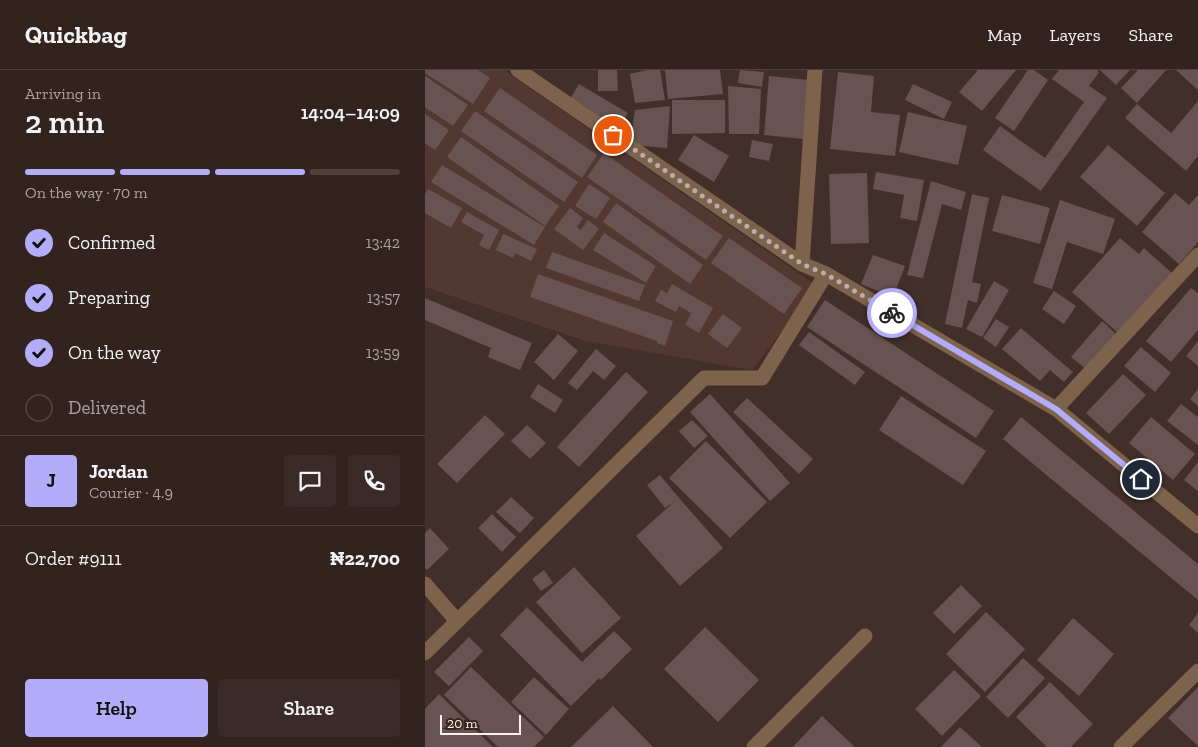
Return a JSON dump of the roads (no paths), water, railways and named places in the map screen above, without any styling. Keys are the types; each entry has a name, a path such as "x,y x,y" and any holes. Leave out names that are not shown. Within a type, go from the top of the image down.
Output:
{"street":[{"path":"518,70 802,264 826,274 1056,409 1198,526"},
{"path":"802,264 815,70"},
{"path":"1056,409 1198,255"},
{"path":"425,653 704,378 762,378 826,274"},
{"path":"425,584 457,621"},
{"path":"754,747 865,636"},
{"path":"1121,747 1198,671"}]}
